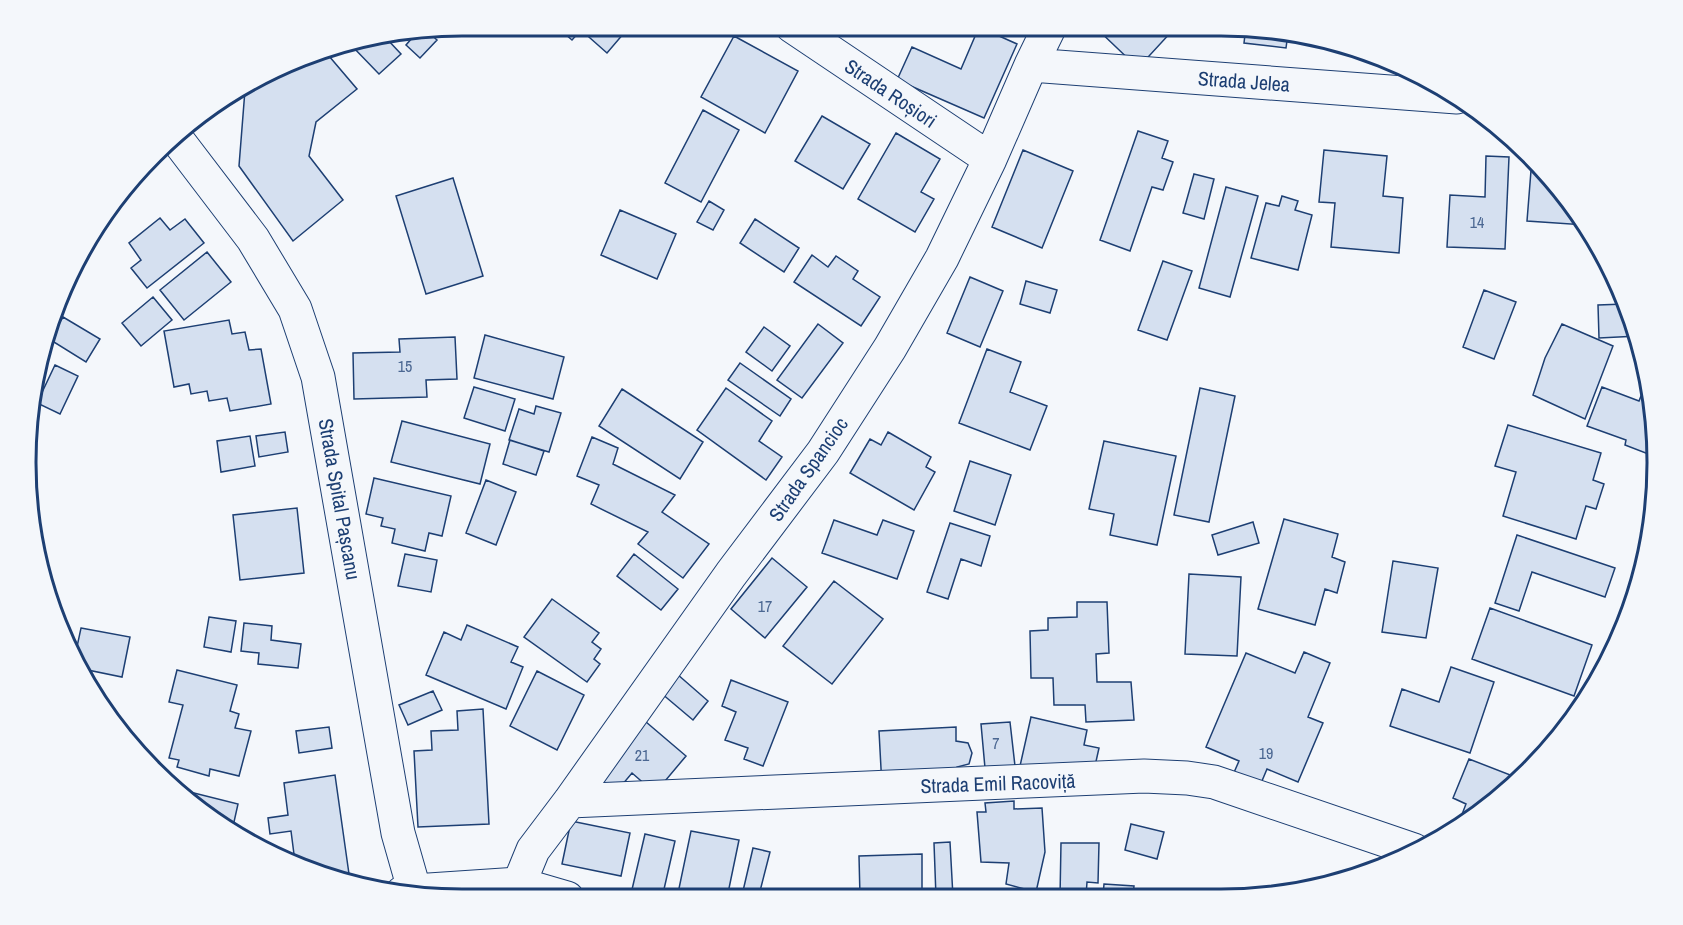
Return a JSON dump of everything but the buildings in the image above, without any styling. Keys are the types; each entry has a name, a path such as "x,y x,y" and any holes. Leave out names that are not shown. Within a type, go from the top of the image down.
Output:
{"street":[{"name":"Strada Roșiori","path":"807,36 990,159"},
{"name":"Strada Spancioc","path":"519,884 533,850 731,574 823,452 890,348 942,258 990,159 1045,36"},
{"name":"Strada Jelea","path":"1031,65 1438,96"},
{"name":"Strada Spital Pașcanu","path":"180,143 253,239 296,309 318,377 398,833 409,885"},
{"name":"Strada Emil Racoviță","path":"570,801 1144,776 1187,778 1214,782 1405,847"},
{"path":"460,889 519,884 536,889"}]}
